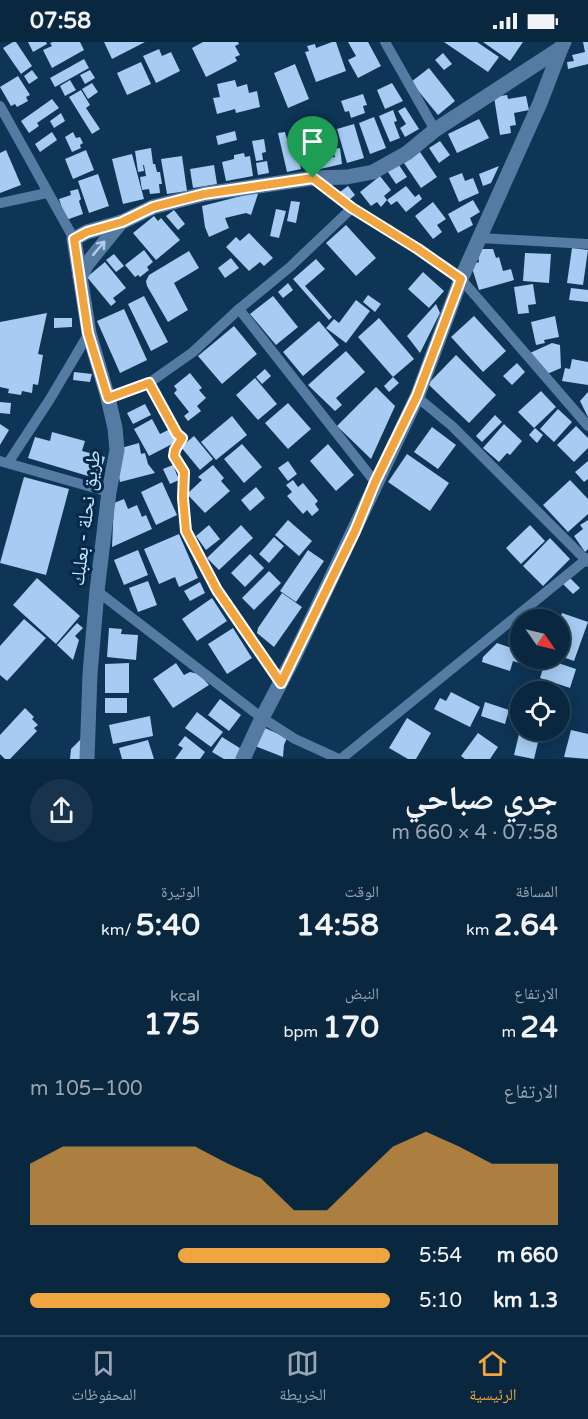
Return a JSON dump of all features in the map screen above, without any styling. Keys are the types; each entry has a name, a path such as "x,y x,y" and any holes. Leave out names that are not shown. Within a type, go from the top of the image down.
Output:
{"street":[{"path":"385,42 435,130"},
{"path":"0,106 74,239 87,232 122,222 153,207 204,194 373,172 407,153 435,130 562,45"},
{"path":"243,759 355,531 375,482 417,396 461,279 540,103 562,45"},
{"path":"313,178 352,208 461,279 588,426"},
{"path":"0,203 47,193"},
{"path":"108,398 149,383 193,352 239,309 290,267 352,208"},
{"path":"80,277 87,264 122,222"},
{"path":"480,238 588,244"},
{"name":"طريق نحلة - بعلبك","path":"74,239 88,333 108,398 117,450 109,492 97,591 90,674 87,759"},
{"path":"239,309 375,482"},
{"path":"88,333 50,399 4,462 109,492"},
{"path":"149,383 177,434 182,438 174,456 184,472 183,498 186,531 217,590 281,683"},
{"path":"97,591 262,718 295,739 340,759 587,560 460,434 417,396"}],"building":[{"path":"16,42 32,66 21,74 3,48"},
{"path":"28,42 46,42 47,44 33,52"},
{"path":"80,42 84,50 52,68 43,50 52,46 50,43"},
{"path":"104,42 145,42 112,59"},
{"path":"203,42 238,42 239,44 235,46 240,55 235,57 237,61 206,77 192,48"},
{"path":"336,42 346,71 316,82 305,52 309,51 307,46 315,44 316,48"},
{"path":"348,42 368,42 381,66 358,78 348,60 356,56"},
{"path":"444,42 477,42 499,57 488,72"},
{"path":"483,42 523,42 510,61"},
{"path":"583,42 588,42 588,64 568,69 567,62 574,61 572,55 585,52"},
{"path":"159,49 162,56 171,52 180,71 156,83 143,56"},
{"path":"443,53 452,64 444,70 435,60"},
{"path":"84,59 89,68 55,87 50,78"},
{"path":"141,62 151,84 127,95 117,73"},
{"path":"295,64 309,99 288,108 274,73"},
{"path":"429,68 455,101 438,115 411,82"},
{"path":"32,70 38,78 29,84 24,76"},
{"path":"90,70 95,78 85,84 80,75"},
{"path":"18,76 30,95 26,97 28,101 17,107 15,104 11,106 0,87"},
{"path":"70,80 76,90 65,96 60,86"},
{"path":"235,80 237,87 247,84 249,93 257,91 260,107 236,113 235,109 217,114 213,98 220,97 217,84"},
{"path":"92,83 98,92 88,99 82,89"},
{"path":"392,83 403,101 385,109 377,90"},
{"path":"81,90 90,105 86,108 100,129 92,134 69,97"},
{"path":"363,94 367,105 363,106 365,113 351,118 349,111 345,112 341,101"},
{"path":"507,95 508,99 526,96 529,110 514,113 516,125 510,126 511,133 500,135 494,97"},
{"path":"52,99 59,108 37,123 39,126 29,133 21,121"},
{"path":"405,107 419,129 405,137 400,128 406,124 398,111"},
{"path":"393,110 397,121 394,122 400,138 390,142 379,116"},
{"path":"61,113 65,121 54,128 50,121"},
{"path":"374,117 386,148 370,154 359,123"},
{"path":"479,119 489,138 457,153 448,134"},
{"path":"354,124 364,158 347,163 337,129"},
{"path":"235,131 237,140 218,145 216,136"},
{"path":"52,132 57,140 40,152 35,144"},
{"path":"73,132 76,138 80,137 83,143 80,145 81,148 72,152 65,137"},
{"path":"285,132 288,143 294,142 301,169 287,172 278,133"},
{"path":"330,137 333,154 306,159 304,150 308,150 306,141"},
{"path":"264,139 266,152 262,153 263,160 256,161 252,141"},
{"path":"440,141 450,155 439,163 429,148"},
{"path":"151,148 153,164 157,172 160,172 162,184 159,184 160,193 150,194 149,189 142,190 140,177 146,176 144,165 144,171 138,172 135,151"},
{"path":"340,148 342,164 320,169 318,160 335,157 333,149"},
{"path":"6,150 21,185 0,193 0,153"},
{"path":"86,150 94,170 73,179 65,159"},
{"path":"420,152 437,177 421,188 404,163"},
{"path":"244,153 245,157 250,156 253,176 226,181 222,162 234,159 234,155"},
{"path":"132,154 144,199 123,204 112,159"},
{"path":"182,156 187,191 167,194 161,159"},
{"path":"267,161 269,173 258,175 256,163"},
{"path":"397,162 407,177 396,184 386,169"},
{"path":"214,165 217,184 193,188 190,169"},
{"path":"499,166 491,183 483,186 479,174"},
{"path":"462,173 465,181 473,178 479,193 459,202 449,178"},
{"path":"98,174 109,206 89,213 78,181"},
{"path":"380,176 391,190 384,196 387,200 381,207 377,202 371,206 360,192"},
{"path":"348,186 355,195 348,201 340,192"},
{"path":"406,186 415,197 419,194 422,199 406,212 397,201 391,205 387,200"},
{"path":"78,189 83,214 66,220 59,199 71,195 70,191"},
{"path":"253,193 258,194 251,215 246,213 225,218 229,228 209,237 202,206"},
{"path":"473,200 480,212 470,218 473,225 458,233 448,214"},
{"path":"291,201 300,202 296,223 287,221"},
{"path":"433,202 446,219 437,225 442,232 433,239 415,216"},
{"path":"276,209 286,211 279,238 270,236"},
{"path":"174,210 185,224 178,230 166,216"},
{"path":"154,216 158,221 161,218 180,240 156,260 133,233"},
{"path":"346,225 376,258 356,276 326,243"},
{"path":"249,233 273,258 264,266 260,262 249,271 226,247 236,237 240,241"},
{"path":"572,248 588,250 583,285 567,283"},
{"path":"477,249 493,249 496,258 499,257 503,271 511,269 514,280 479,290 471,265 479,262"},
{"path":"144,250 153,262 147,267 149,270 140,277 138,275 135,277 125,265"},
{"path":"189,251 199,268 174,283 188,310 168,322 146,281 149,275"},
{"path":"525,253 551,254 549,283 523,281"},
{"path":"114,254 124,266 116,272 106,260"},
{"path":"231,258 239,268 225,278 218,268"},
{"path":"316,259 325,269 305,286 332,317 329,320 293,279"},
{"path":"105,262 126,288 113,298 116,302 111,306 87,277"},
{"path":"423,272 444,291 429,308 408,289"},
{"path":"288,283 293,290 283,298 278,292"},
{"path":"533,284 536,304 528,305 529,313 518,314 514,287"},
{"path":"571,288 588,290 588,302 569,300"},
{"path":"368,295 381,304 375,312 363,302"},
{"path":"144,296 168,342 151,351 128,304"},
{"path":"273,296 298,327 276,345 250,314"},
{"path":"356,300 370,311 346,343 326,328 334,319 339,323"},
{"path":"436,304 440,313 420,353 407,336"},
{"path":"124,309 147,360 120,373 97,321"},
{"path":"47,313 38,354 43,355 38,385 33,384 32,393 22,391 21,395 8,393 9,389 0,387 0,322"},
{"path":"474,316 506,351 483,372 451,337"},
{"path":"555,316 559,337 544,340 545,343 536,345 531,322"},
{"path":"54,318 72,318 72,327 54,328"},
{"path":"379,318 414,359 393,377 358,337"},
{"path":"319,321 339,345 303,376 283,352"},
{"path":"234,326 257,354 222,384 198,356"},
{"path":"552,343 560,345 561,368 547,374 530,353"},
{"path":"346,351 365,372 336,398 342,405 335,411 308,385"},
{"path":"456,355 496,395 469,423 428,384"},
{"path":"572,359 588,362 588,385 562,381 565,368 570,369"},
{"path":"517,363 525,372 512,385 503,376"},
{"path":"265,369 271,376 262,384 256,377"},
{"path":"74,372 92,374 90,382 73,380"},
{"path":"190,373 202,388 199,390 206,398 197,406 201,411 188,421 184,416 189,412 174,393 177,390 174,386"},
{"path":"393,377 399,383 389,392 384,386"},
{"path":"255,378 277,404 258,420 236,395"},
{"path":"376,387 395,406 371,459 337,426"},
{"path":"541,391 556,407 534,428 518,412"},
{"path":"588,392 588,417 580,401"},
{"path":"0,402 11,403 10,414 0,413"},
{"path":"288,403 311,429 288,449 265,423"},
{"path":"145,404 151,415 133,424 127,413"},
{"path":"558,409 572,422 554,442 540,429"},
{"path":"495,415 502,422 482,442 476,436"},
{"path":"232,416 247,435 216,460 201,442"},
{"path":"152,419 160,434 170,429 176,442 149,456 134,429"},
{"path":"0,424 9,430 0,445"},
{"path":"504,424 522,441 510,455 507,453 499,462 483,448"},
{"path":"576,426 588,438 588,448 574,462 557,445"},
{"path":"432,427 456,445 438,469 414,452"},
{"path":"535,428 543,435 537,443 529,435"},
{"path":"52,432 85,441 82,451 105,457 98,479 28,458 35,437 50,441"},
{"path":"194,436 213,459 200,470 181,447"},
{"path":"139,443 141,454 145,453 148,464 155,473 120,482 118,472 121,448"},
{"path":"242,444 262,467 244,483 224,459"},
{"path":"328,444 354,475 336,491 310,461"},
{"path":"407,454 449,483 430,511 388,482"},
{"path":"288,461 297,474 288,481 278,468"},
{"path":"588,461 588,479 584,482 575,472"},
{"path":"173,465 179,480 170,484 163,469"},
{"path":"213,465 224,478 221,481 230,491 205,513 187,494 202,480 198,477"},
{"path":"24,477 69,489 46,575 0,563"},
{"path":"293,480 298,487 303,483 318,501 315,504 319,510 312,516 307,510 303,514 287,496 292,492 286,485"},
{"path":"570,480 588,499 588,514 568,532 543,505"},
{"path":"162,482 177,515 156,525 141,492"},
{"path":"256,487 265,498 250,511 241,500"},
{"path":"124,499 128,509 137,505 142,517 146,515 152,529 112,547 114,503"},
{"path":"288,520 312,541 299,556 275,535"},
{"path":"588,520 588,549 585,552 574,536 583,529 580,525"},
{"path":"209,525 220,539 206,550 196,536"},
{"path":"241,525 253,538 219,570 207,558"},
{"path":"530,525 545,541 521,564 506,548"},
{"path":"179,534 198,578 179,587 175,577 159,584 144,549"},
{"path":"274,537 284,546 269,563 259,554"},
{"path":"550,538 570,559 543,586 523,566"},
{"path":"138,550 148,575 124,585 114,560"},
{"path":"308,550 324,561 296,602 280,591"},
{"path":"250,554 264,568 245,587 231,573"},
{"path":"269,571 281,583 254,610 242,598"},
{"path":"37,578 80,616 56,644 13,605"},
{"path":"570,578 580,588 573,594 563,584"},
{"path":"148,581 157,605 138,612 129,588"},
{"path":"200,582 205,593 190,601 184,591"},
{"path":"282,593 302,607 274,647 257,633 258,628"},
{"path":"212,598 227,621 197,641 182,619"},
{"path":"570,616 588,622 574,661 570,660"},
{"path":"24,619 46,638 7,681 0,675 0,646"},
{"path":"77,623 83,628 75,636 79,640 73,660 57,645"},
{"path":"109,628 122,629 121,634 138,635 136,660 107,657"},
{"path":"233,628 252,658 227,674 208,644"},
{"path":"497,643 510,648 510,671 482,662 483,657"},
{"path":"129,663 129,693 105,693 105,664"},
{"path":"176,663 184,675 190,672 199,674 209,685 173,708 153,679"},
{"path":"570,667 576,669 570,688 570,681 549,681 540,678 543,669 570,669"},
{"path":"451,692 480,707 470,727 434,709 440,698 446,701"},
{"path":"105,698 127,698 127,713 105,713"},
{"path":"220,699 241,715 229,731 208,715"},
{"path":"485,702 509,710 505,724 481,716"},
{"path":"25,708 34,717 32,719 38,725 34,728 37,731 10,759 5,759 0,754 0,735"},
{"path":"197,712 223,732 211,747 185,728"},
{"path":"150,716 153,736 113,744 109,725"},
{"path":"407,718 431,733 416,759 408,759 389,748"},
{"path":"263,727 287,738 283,757 255,746"},
{"path":"571,730 588,734 588,759 564,757"},
{"path":"478,733 498,747 490,759 465,759 461,756"},
{"path":"84,736 83,759 70,759 71,749"},
{"path":"185,736 205,752 200,759 175,759 183,748 178,745"},
{"path":"222,737 243,750 237,759 224,759 212,752"},
{"path":"148,740 154,759 122,759 119,748"},
{"path":"517,741 538,741 534,759 514,755"}],"route":[{"path":"313,178 352,208 461,279 417,396 281,683 217,590 186,531 183,498 184,472 174,456 182,438 177,434 149,383 108,398 88,333 74,239 87,232 122,222 153,207 204,194 313,178"}]}
